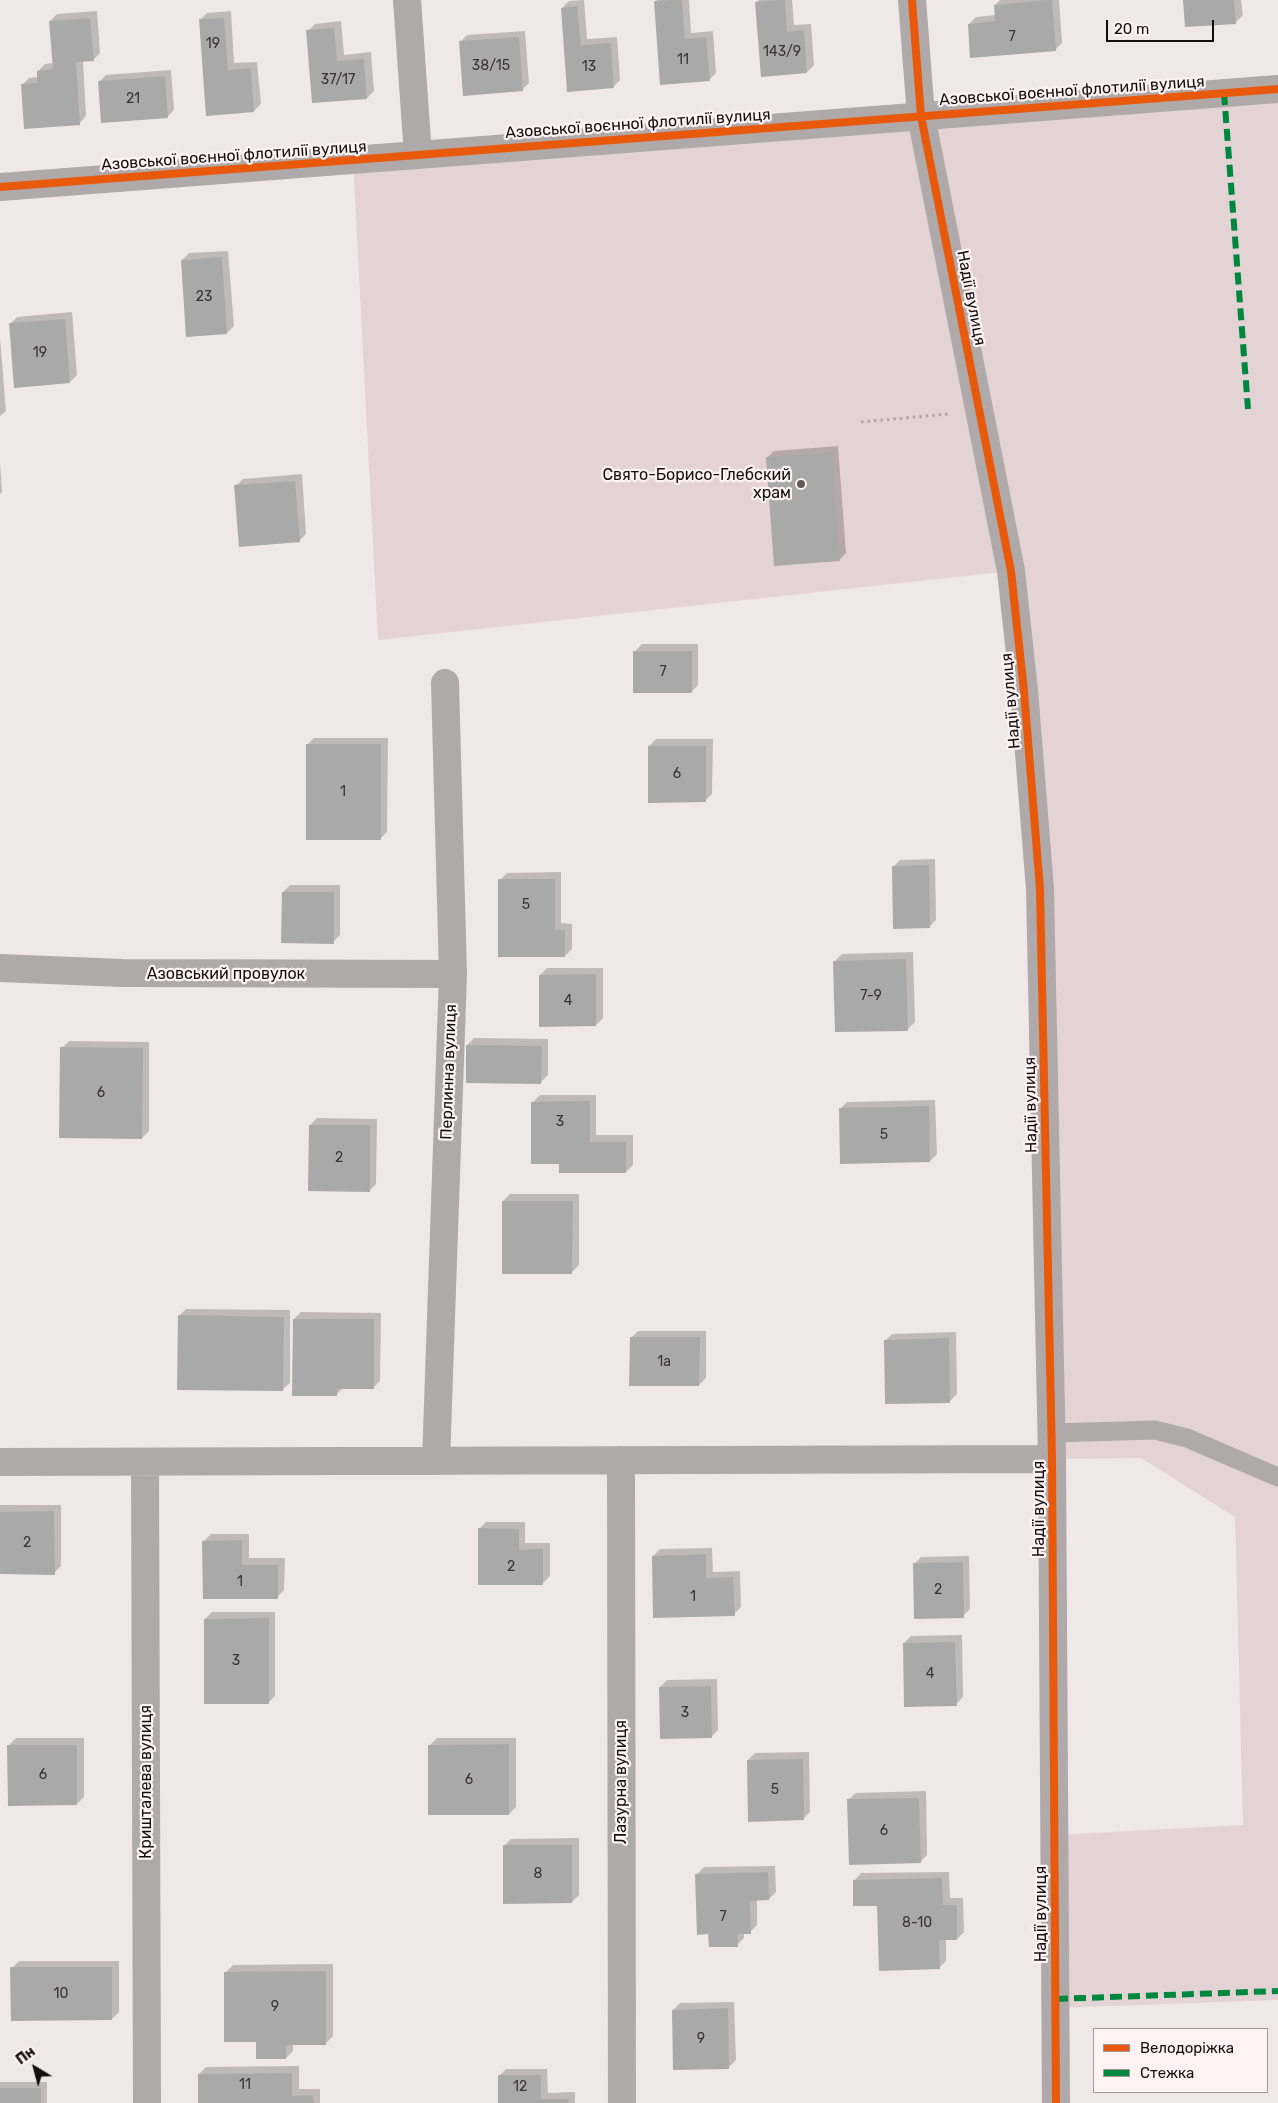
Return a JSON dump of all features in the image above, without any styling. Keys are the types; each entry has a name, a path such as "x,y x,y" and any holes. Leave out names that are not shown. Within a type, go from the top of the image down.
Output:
{"street":[{"path":"407,0 418,155"},
{"name":"Надії вулиця","path":"912,0 921,116 1011,571 1024,691 1040,889 1052,1432 1056,2103"},
{"name":"Азовської воєнної флотилії вулиця","path":"0,187 1278,88"},
{"name":"Перлинна вулиця","path":"436,1461 453,974 445,683"},
{"name":"Азовський провулок","path":"0,968 122,973 453,974"},
{"path":"0,1462 1052,1459"},
{"name":"Лазурна вулиця","path":"621,1460 622,2103"},
{"name":"Кришталева вулиця","path":"145,1462 147,2103"}],"lane":[{"path":"1052,1432 1155,1430 1186,1438 1275,1478 1278,1477"}],"path":[{"path":"861,422 979,411"}],"shaded area":[{"path":"1278,89 1278,2000 1055,2008 1055,1835 1243,1825 1235,1517 1141,1458 1052,1459 1040,889 1011,571 378,640 353,160"}],"building":[{"path":"682,0 685,39 706,37 710,81 660,85 654,1"},
{"path":"785,0 787,32 804,30 807,73 761,77 755,2"},
{"path":"1052,0 1056,51 970,58 968,24 995,21 994,5"},
{"path":"1183,0 1234,0 1236,24 1185,27"},
{"path":"577,6 581,45 611,43 614,88 567,92 561,8"},
{"path":"90,18 94,61 76,62 80,125 24,129 21,84 37,83 37,71 53,69 49,21"},
{"path":"224,18 228,70 251,68 254,112 206,116 199,19"},
{"path":"334,28 337,61 364,59 367,99 312,103 306,30"},
{"path":"519,37 523,91 463,96 459,41"},
{"path":"165,76 168,118 101,123 98,81"},
{"path":"222,257 227,334 186,337 181,260"},
{"path":"65,319 70,383 14,388 9,323"},
{"name":"Свято-Борисо-Глебский храм","path":"832,452 840,561 774,566 766,457"},
{"path":"295,481 300,542 239,547 234,485"},
{"path":"633,651 692,651 692,693 633,693"},
{"path":"306,744 381,744 381,840 306,840"},
{"path":"648,746 706,746 706,802 648,803"},
{"path":"929,865 930,928 893,929 892,866"},
{"path":"498,879 555,879 555,930 565,930 565,957 498,957"},
{"path":"282,892 334,892 334,944 281,943"},
{"path":"906,959 908,1031 835,1032 833,961"},
{"path":"596,974 596,1026 539,1027 539,975"},
{"path":"466,1045 542,1046 541,1084 466,1083"},
{"path":"60,1047 143,1048 142,1139 59,1138"},
{"path":"590,1101 590,1142 626,1142 626,1173 559,1173 559,1164 531,1164 531,1102"},
{"path":"929,1106 930,1162 840,1164 839,1108"},
{"path":"309,1125 370,1125 370,1192 308,1191"},
{"path":"502,1201 573,1201 572,1274 502,1274"},
{"path":"178,1315 284,1317 283,1391 177,1390"},
{"path":"293,1319 374,1319 374,1389 337,1389 337,1396 292,1396"},
{"path":"630,1337 700,1337 699,1386 629,1386"},
{"path":"949,1338 950,1403 885,1404 884,1340"},
{"path":"54,1511 55,1575 0,1574 0,1512"},
{"path":"478,1528 519,1529 519,1550 543,1549 543,1585 478,1585"},
{"path":"242,1540 242,1565 278,1565 278,1599 203,1599 202,1541"},
{"path":"706,1554 706,1578 733,1577 735,1616 653,1618 652,1556"},
{"path":"963,1562 964,1618 914,1619 913,1563"},
{"path":"269,1618 269,1704 204,1704 204,1619"},
{"path":"955,1642 957,1706 904,1707 903,1643"},
{"path":"711,1686 712,1738 660,1739 659,1687"},
{"path":"509,1744 509,1815 428,1815 428,1745"},
{"path":"7,1745 77,1745 77,1805 8,1806"},
{"path":"803,1759 804,1820 748,1822 747,1760"},
{"path":"919,1798 921,1863 849,1865 847,1799"},
{"path":"503,1845 572,1845 572,1903 503,1904"},
{"path":"768,1872 769,1900 750,1901 751,1934 737,1934 738,1947 709,1947 708,1934 697,1935 695,1874"},
{"path":"942,1878 943,1905 957,1905 957,1940 939,1940 940,1969 879,1971 877,1906 853,1906 853,1880"},
{"path":"10,1967 112,1967 112,2020 11,2021"},
{"path":"326,1971 326,2045 286,2045 286,2059 256,2059 256,2042 224,2042 224,1972"},
{"path":"728,2008 729,2069 673,2070 672,2010"},
{"path":"292,2073 292,2096 313,2095 314,2103 198,2103 198,2074"},
{"path":"498,2075 541,2075 541,2099 569,2099 568,2103 498,2103"},
{"path":"0,2088 41,2088 41,2103 0,2103"}],"marked path":[{"path":"1224,93 1248,409"},
{"path":"1056,1999 1278,1991"}],"cycle path":[{"path":"912,0 921,116 1011,571 1024,691 1040,889 1052,1459 1056,2103"},
{"path":"0,187 1278,89"}],"place":[{"name":"Свято-Борисо-Глебский храм","path":"801,484"}]}
